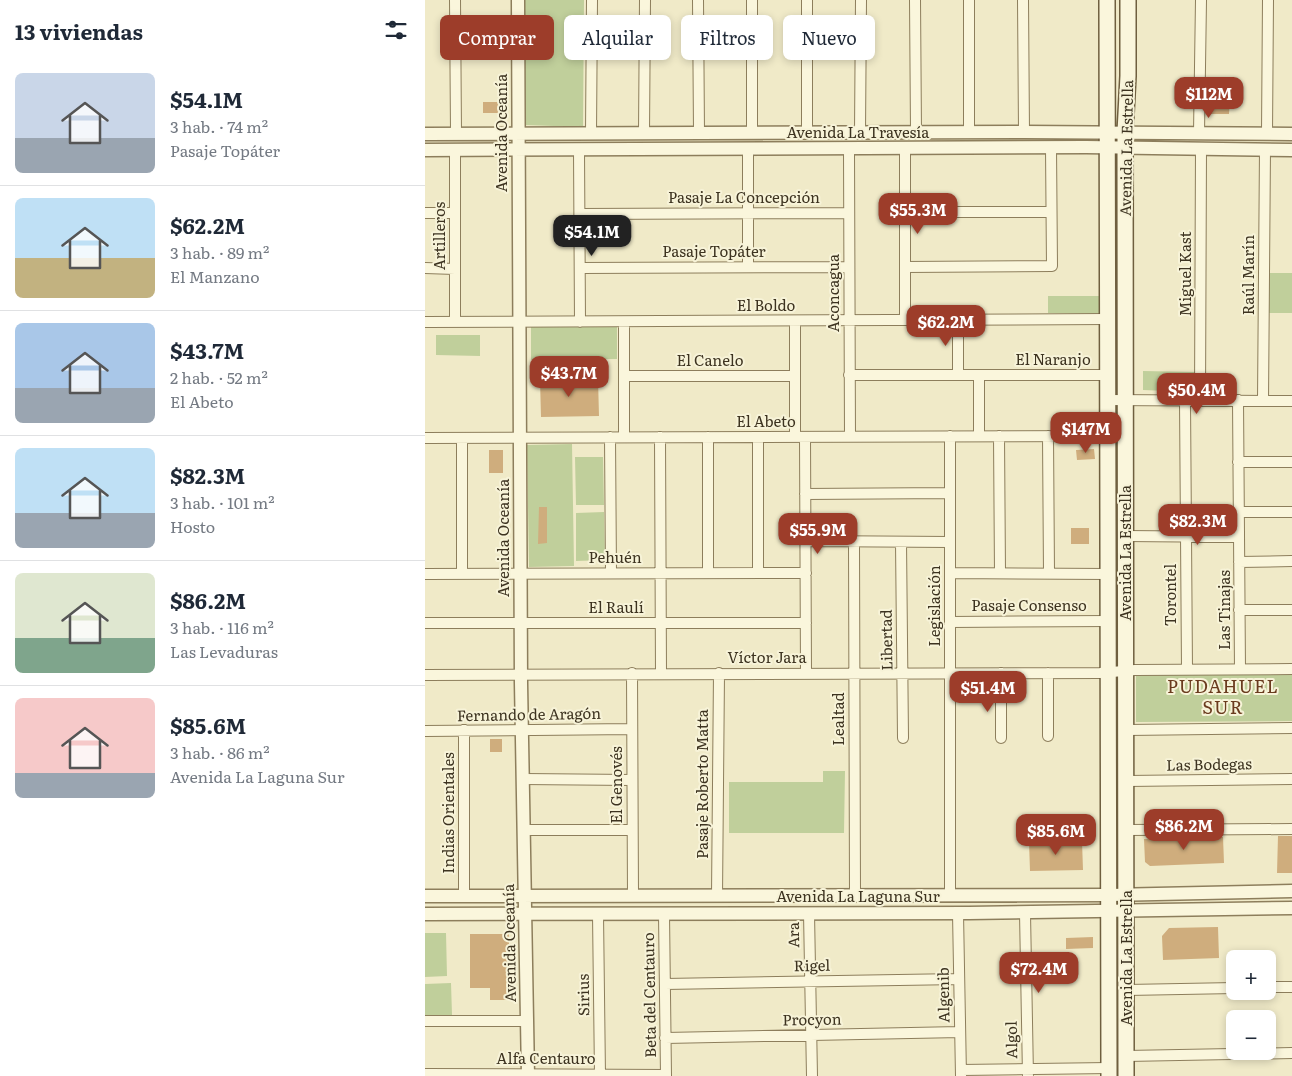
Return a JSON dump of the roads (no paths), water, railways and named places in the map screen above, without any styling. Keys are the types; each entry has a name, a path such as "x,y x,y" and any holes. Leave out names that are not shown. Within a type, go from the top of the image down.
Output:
{"main road":[{"name":"Avenida La Estrella","path":"1107,0 1109,1072"},
{"name":"Avenida La Estrella","path":"1126,1076 1125,132 1129,76 1129,0"}],"street":[{"path":"455,0 456,133"},
{"name":"Avenida Oceanía","path":"518,0 520,623 528,1075"},
{"path":"591,133 592,0"},
{"path":"644,133 645,0"},
{"path":"698,0 699,132"},
{"path":"752,0 752,132"},
{"path":"807,0 807,132"},
{"path":"860,132 861,0"},
{"path":"915,0 916,132"},
{"path":"969,0 969,132"},
{"path":"1023,0 1024,132"},
{"path":"1199,132 1201,0"},
{"path":"1267,133 1268,0"},
{"name":"Avenida La Travesía","path":"425,134 699,132 1199,132 1292,134"},
{"name":"Avenida La Travesía","path":"425,150 849,150 1106,147 1292,150"},
{"path":"905,267 1052,266 1051,148"},
{"name":"Miguel Kast","path":"1200,400 1201,148"},
{"path":"905,149 905,320"},
{"name":"Artilleros","path":"455,150 455,322"},
{"path":"579,150 580,322"},
{"path":"748,150 748,267"},
{"name":"Aconcagua","path":"849,150 850,437"},
{"name":"Raúl Marín","path":"1263,401 1265,150"},
{"path":"905,212 1051,212"},
{"path":"425,213 455,213"},
{"name":"Pasaje La Concepción","path":"579,214 849,213"},
{"name":"Pasaje Topáter","path":"580,268 849,267"},
{"path":"425,268 455,268"},
{"name":"El Boldo","path":"425,322 1107,319"},
{"path":"958,320 958,375"},
{"path":"795,321 795,376 805,494 806,673"},
{"path":"624,322 624,437"},
{"path":"979,374 979,436"},
{"name":"El Naranjo","path":"849,375 1107,375"},
{"name":"El Canelo","path":"624,376 795,376"},
{"path":"1107,400 1292,401"},
{"name":"Torontel","path":"1185,400 1187,669"},
{"name":"Las Tinajas","path":"1238,400 1240,669"},
{"name":"Legislación","path":"950,436 950,896"},
{"path":"999,436 1000,573"},
{"path":"1048,436 1049,574"},
{"name":"El Abeto","path":"425,438 1108,436"},
{"path":"609,437 611,573"},
{"path":"660,437 661,673"},
{"path":"708,437 708,573"},
{"path":"758,437 758,573"},
{"path":"462,438 462,574"},
{"path":"1239,462 1292,462"},
{"path":"805,494 950,493"},
{"path":"1239,512 1292,512"},
{"path":"1126,536 1239,537"},
{"path":"806,541 950,542"},
{"name":"Lealtad","path":"854,542 855,895"},
{"name":"Libertad","path":"901,542 903,738"},
{"path":"1239,562 1292,561"},
{"name":"Pehuén","path":"425,574 806,573"},
{"path":"950,573 1109,574"},
{"path":"1239,610 1292,610"},
{"name":"Pasaje Consenso","path":"950,622 1109,621"},
{"name":"El Raulí","path":"425,623 806,623"},
{"name":"Víctor Jara","path":"425,675 1109,673 1127,670 1292,669"},
{"name":"Pasaje Roberto Matta","path":"717,896 719,673"},
{"path":"1001,673 1001,738"},
{"path":"1048,673 1048,736"},
{"name":"El Genovés","path":"632,674 633,896"},
{"path":"1127,730 1292,728"},
{"name":"Fernando de Aragón","path":"425,731 633,729"},
{"name":"Indias Orientales","path":"464,730 464,896"},
{"path":"523,779 633,780"},
{"name":"Las Bodegas","path":"1127,781 1292,779"},
{"path":"1127,830 1292,829"},
{"path":"524,830 633,830"},
{"name":"Avenida La Laguna Sur","path":"425,896 950,896 1291,892"},
{"name":"Avenida La Laguna Sur","path":"425,914 1025,913 1292,908"},
{"name":"Ara","path":"809,913 812,1076"},
{"name":"Algenib","path":"958,913 961,1073"},
{"name":"Algol","path":"1025,913 1028,1072"},
{"name":"Sirius","path":"598,914 600,1075"},
{"name":"Beta del Centauro","path":"664,914 666,1075"},
{"name":"Rigel","path":"665,984 959,979"},
{"path":"1276,987 1292,987"},
{"path":"1127,990 1226,988"},
{"path":"425,1021 527,1021"},
{"name":"Procyon","path":"665,1038 960,1032"},
{"path":"1126,1056 1292,1053"},
{"path":"961,1073 1109,1072"},
{"name":"Alfa Centauro","path":"425,1074 666,1075"}],"district":[{"name":"PUDAHUEL SUR","path":"1223,698"}]}
